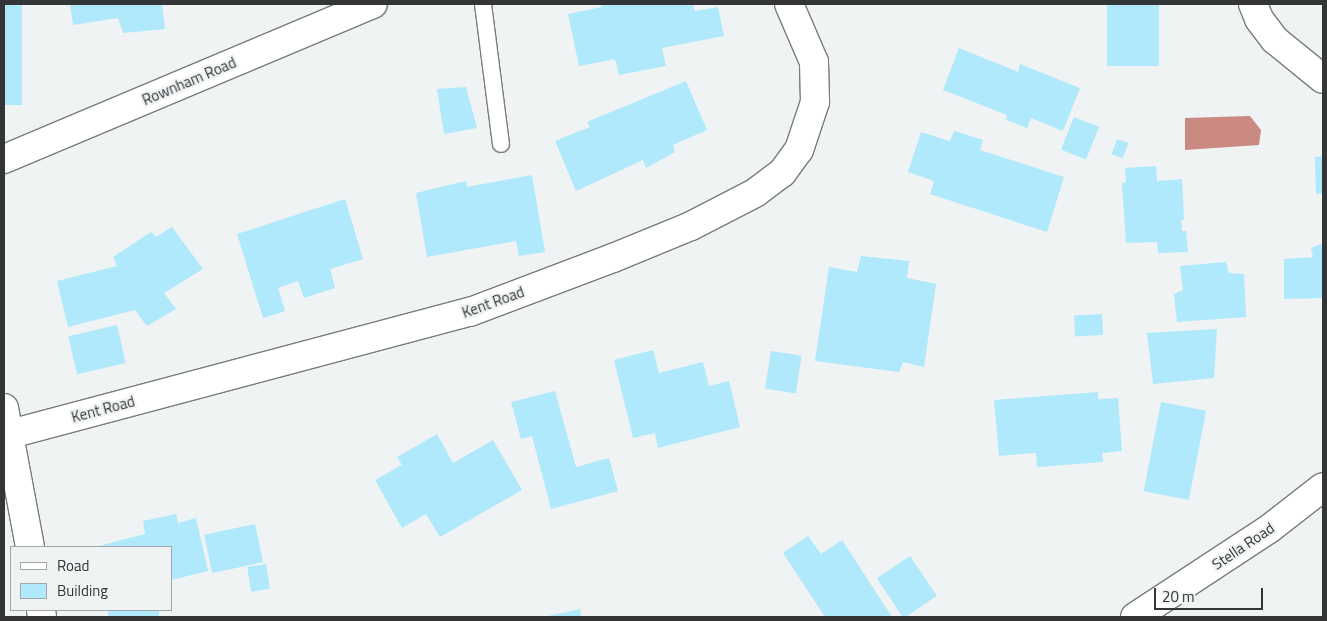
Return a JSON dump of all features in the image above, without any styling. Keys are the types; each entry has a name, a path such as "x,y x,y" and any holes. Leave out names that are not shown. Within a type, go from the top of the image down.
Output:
{"street":[{"name":"Rownham Road","path":"4,159 373,4"},
{"name":"Kent Road","path":"10,434 470,312 613,258 691,226 755,193 782,173 799,150 815,102 814,62 789,4"},
{"path":"1253,4 1259,19 1275,40 1323,78"},
{"path":"4,408 30,546"},
{"name":"Stella Road","path":"1135,617 1269,529 1323,487"}],"lane":[{"path":"483,4 501,144"}],"shaded area":[{"path":"1250,116 1261,130 1259,145 1185,150 1185,118"}],"building":[{"path":"4,4 22,4 22,105 4,105"},
{"path":"70,4 162,4 165,29 123,33 118,18 73,25"},
{"path":"601,4 693,4 695,11 718,7 724,36 662,48 666,66 619,75 615,59 579,66 568,14 602,7"},
{"path":"1107,4 1159,4 1159,66 1107,66"},
{"path":"959,48 1018,72 1020,64 1080,88 1063,131 1031,118 1027,128 1006,120 1007,115 943,90"},
{"path":"686,81 707,130 673,145 675,152 646,168 643,160 576,191 555,141 590,127 587,122"},
{"path":"466,87 477,128 444,134 437,89"},
{"path":"1074,117 1099,127 1086,160 1061,149"},
{"path":"954,131 983,140 980,150 1064,177 1047,232 930,194 934,181 908,172 921,132 950,141"},
{"path":"1117,139 1128,143 1123,158 1112,154"},
{"path":"1323,156 1323,193 1316,194 1315,157"},
{"path":"1156,166 1157,181 1182,179 1184,220 1181,220 1182,231 1186,231 1188,252 1158,253 1157,242 1126,243 1122,183 1126,182 1125,168"},
{"path":"532,175 545,252 519,256 516,241 427,257 416,193 466,181 467,187"},
{"path":"345,199 363,259 330,269 335,288 304,298 298,281 278,288 285,311 263,318 237,234"},
{"path":"172,227 203,269 164,293 176,309 147,326 135,310 68,327 57,281 117,266 113,257 151,232 156,237"},
{"path":"1323,243 1323,298 1284,299 1284,259 1313,257 1311,248"},
{"path":"861,256 909,261 907,278 936,284 924,367 903,362 899,372 815,361 829,267 857,272"},
{"path":"1226,262 1229,273 1244,274 1246,317 1177,322 1174,294 1183,290 1180,266"},
{"path":"1102,314 1103,335 1075,336 1074,315"},
{"path":"117,325 126,363 77,374 68,336"},
{"path":"1217,329 1214,378 1153,384 1147,333"},
{"path":"653,350 659,373 703,362 709,386 729,381 740,427 658,448 655,433 633,438 614,360"},
{"path":"771,351 802,356 796,393 765,389"},
{"path":"555,391 576,467 609,458 618,491 551,509 532,436 521,439 511,402"},
{"path":"1098,392 1098,399 1118,398 1122,451 1102,453 1103,462 1037,467 1036,453 999,456 994,400"},
{"path":"1161,402 1206,411 1189,500 1144,491"},
{"path":"437,434 453,463 493,440 522,490 440,537 426,514 402,528 375,480 402,465 397,457"},
{"path":"176,514 178,523 196,518 208,571 172,580 172,546 99,546 145,534 143,521"},
{"path":"255,524 263,562 212,573 204,535"},
{"path":"808,536 821,554 842,540 892,617 825,617 783,553"},
{"path":"910,556 937,596 903,617 877,578"},
{"path":"266,564 270,589 251,592 247,567"},
{"path":"580,609 581,617 548,617 548,616"},
{"path":"108,611 159,611 159,617 108,617"}]}
